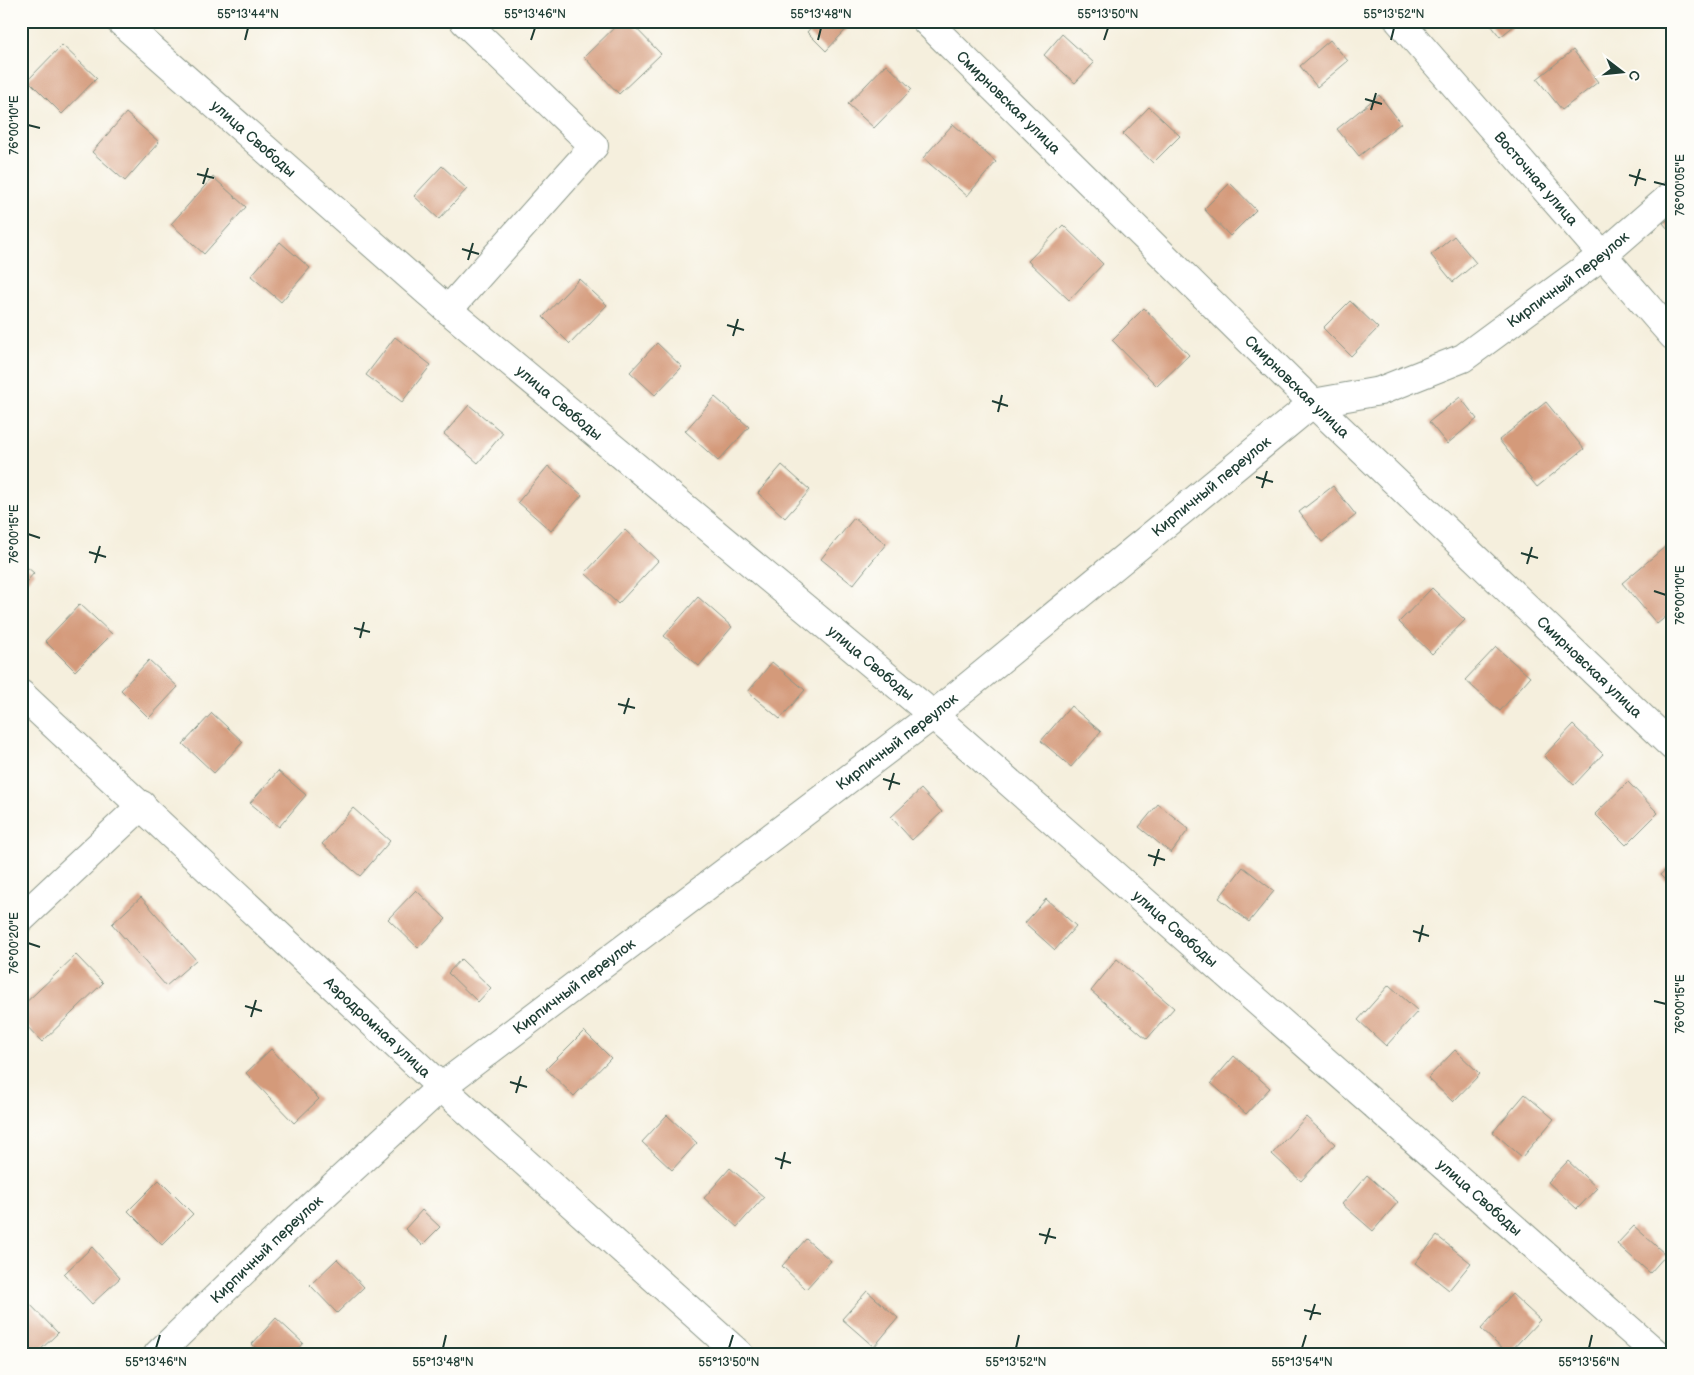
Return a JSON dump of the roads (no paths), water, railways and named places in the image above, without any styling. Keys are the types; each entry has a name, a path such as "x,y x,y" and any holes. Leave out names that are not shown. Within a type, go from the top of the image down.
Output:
{"street":[{"name":"улица Свободы","path":"120,21 448,310 932,715 1658,1354"},
{"path":"448,310 594,146 464,21"},
{"name":"Смирновская улица","path":"926,21 1313,403 1673,747"},
{"name":"Восточная улица","path":"1399,21 1673,336"},
{"name":"Кирпичный переулок","path":"158,1354 288,1228 441,1087 932,715 1313,403 1380,391 1463,358 1603,255 1673,194"},
{"name":"Аэродромная улица","path":"21,694 441,1087 739,1354"},
{"path":"21,919 142,806"}]}
